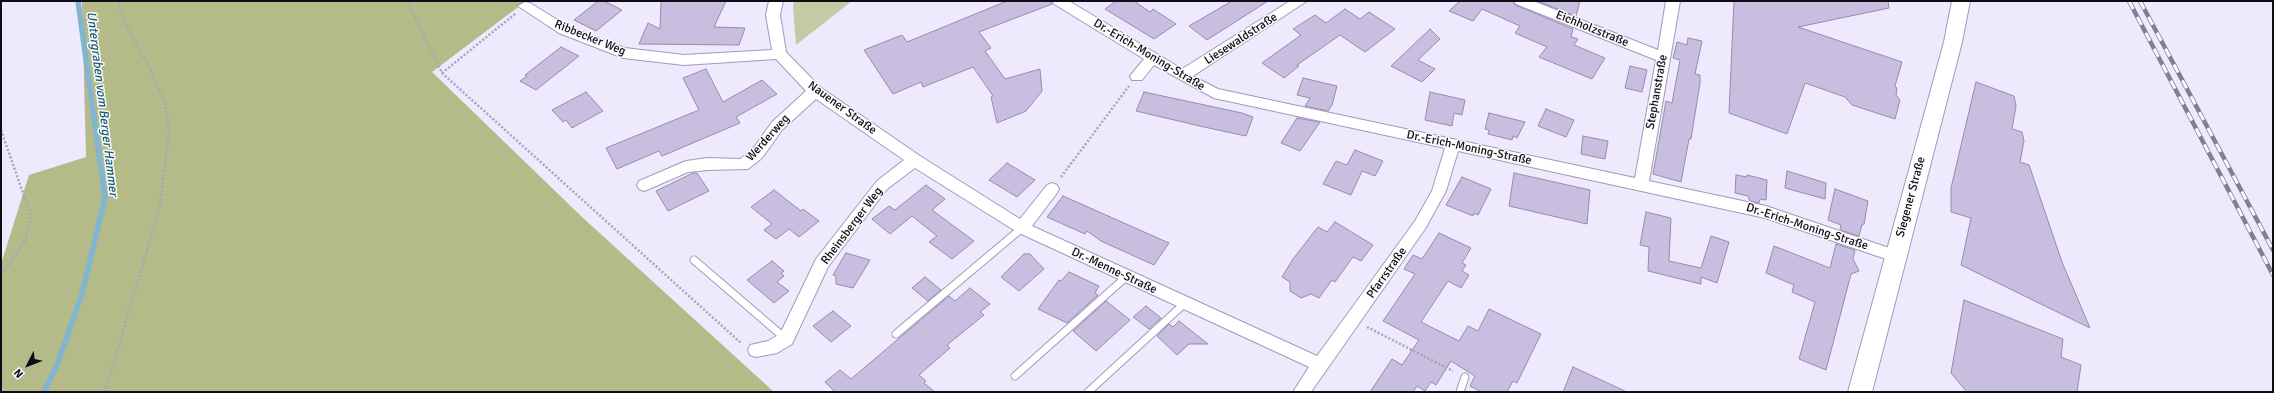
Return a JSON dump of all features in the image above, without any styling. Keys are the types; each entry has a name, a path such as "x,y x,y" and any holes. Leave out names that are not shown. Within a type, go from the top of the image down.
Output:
{"main road":[{"name":"Siegener Straße","path":"1860,392 1953,42 1961,1"}],"street":[{"path":"776,1 774,15 778,54"},
{"name":"Liesewaldstraße","path":"1182,76 1300,1"},
{"name":"Eichholzstraße","path":"1522,1 1663,58"},
{"name":"Stephanstraße","path":"1641,184 1673,1"},
{"name":"Dr.-Erich-Moning-Straße","path":"1066,2 1152,58 1214,93 1766,212 1895,256"},
{"name":"Ribbecker Weg","path":"525,6 564,30 622,53 684,60 778,54"},
{"name":"Nauener Straße","path":"778,54 815,91 915,160"},
{"path":"1136,76 1152,58"},
{"name":"Werderweg","path":"644,185 686,167 708,164 743,165 757,154 777,126 815,91"},
{"name":"Pfarrstraße","path":"1301,392 1420,226 1439,191 1453,145"},
{"name":"Dr.-Menne-Straße","path":"915,160 1022,228 1184,304 1321,365"},
{"name":"Rheinsberger Weg","path":"786,340 822,263 882,185 915,160"},
{"path":"1022,228 1052,189"},
{"path":"756,350 771,348 786,340"}],"lane":[{"path":"896,334 1022,228"},
{"path":"694,260 786,340"},
{"path":"1015,376 1126,277"},
{"path":"1088,392 1184,304"},
{"path":"1460,392 1465,377"}],"path":[{"path":"105,392 160,206 169,130 165,103 148,64 127,27 118,1"},
{"path":"407,1 426,37 442,73 730,334 745,346 756,350"},
{"path":"442,73 525,6"},
{"path":"1052,189 1136,76"},
{"path":"1,130 31,216 25,240 12,260 1,273"},
{"path":"1354,320 1465,377"}],"green space":[{"path":"82,1 526,1 432,72 582,217 774,392 1,392 1,264 29,175 86,157"},
{"path":"794,1 852,1 796,45 793,7"}],"building":[{"path":"598,1 604,1 622,10 596,31 574,20"},
{"path":"661,1 726,1 714,27 745,28 739,45 639,44 648,23 660,29"},
{"path":"1007,1 1051,1 1052,4 979,32 991,48 985,51 1005,79 1040,69 1042,91 1026,111 997,123 991,97 993,96 973,67 923,87 921,82 893,94 864,50 902,35 907,42"},
{"path":"1116,1 1134,1 1150,12 1153,9 1176,24 1154,39 1105,9"},
{"path":"1232,1 1268,1 1207,40 1189,26"},
{"path":"1460,1 1513,1 1515,5 1573,29 1571,37 1578,39 1574,45 1605,58 1592,79 1539,57 1547,47 1515,33 1520,26 1482,9 1473,21 1449,11"},
{"path":"1537,1 1580,1 1576,16"},
{"path":"1734,1 1888,1 1889,8 1798,27 1902,62 1895,86 1897,88 1896,95 1900,100 1895,119 1852,105 1845,97 1805,83 1787,134 1729,113"},
{"path":"1345,9 1360,19 1369,12 1395,29 1365,52 1340,35 1297,65 1299,66 1284,78 1262,63 1301,35 1293,29 1315,15 1326,23"},
{"path":"1430,29 1440,39 1418,60 1435,69 1422,82 1391,66"},
{"path":"1688,38 1702,41 1695,74 1700,75 1700,83 1691,139 1689,139 1681,182 1653,174 1666,101 1672,103 1680,60 1673,58 1677,42 1687,45"},
{"path":"561,47 579,56 536,90 520,81 527,76 525,75"},
{"path":"1630,66 1647,70 1642,92 1625,88"},
{"path":"706,69 723,102 762,80 777,94 736,117 740,123 662,156 659,151 617,169 606,148 699,110 683,78"},
{"path":"1303,78 1337,86 1332,105 1328,111 1305,106 1310,98 1297,95"},
{"path":"1976,82 2014,96 2016,106 2012,129 2022,132 2024,141 2020,162 2029,165 2062,262 2090,328 1961,265 1971,218 1951,212 1951,188"},
{"path":"586,92 603,111 572,128 566,120 563,122 552,110"},
{"path":"1144,92 1242,113 1253,117 1246,136 1204,127 1136,111"},
{"path":"1430,92 1465,100 1462,115 1454,113 1452,126 1425,120"},
{"path":"1546,109 1574,120 1566,137 1538,126"},
{"path":"1489,113 1525,122 1517,138 1513,136 1512,140 1488,134 1489,130 1485,129"},
{"path":"1297,118 1320,122 1300,151 1281,143"},
{"path":"1583,136 1608,141 1605,159 1581,154"},
{"path":"1355,150 1383,161 1375,176 1362,171 1351,195 1323,184 1336,161 1347,165"},
{"path":"1007,163 1035,180 1017,197 989,180"},
{"path":"1787,171 1826,183 1825,199 1785,188"},
{"path":"693,173 697,173 709,191 668,211 656,191"},
{"path":"1514,173 1590,190 1587,224 1509,206"},
{"path":"1736,175 1747,177 1747,175 1767,180 1766,200 1760,199 1759,203 1750,201 1748,196 1735,193"},
{"path":"1462,177 1491,189 1478,215 1474,213 1473,216 1446,205"},
{"path":"926,185 945,199 932,210 974,241 952,259 929,242 937,236 912,216 890,234 872,219 889,206 895,210"},
{"path":"1835,189 1868,201 1864,224 1862,225 1859,236 1840,230 1841,225 1828,220"},
{"path":"774,190 801,211 803,209 819,221 799,237 789,229 776,239 764,230 772,224 751,207"},
{"path":"1063,196 1169,243 1154,265 1101,241 1087,231 1085,234 1047,217"},
{"path":"1646,212 1671,218 1669,261 1701,268 1711,236 1729,242 1717,283 1701,277 1701,284 1648,271 1649,247 1640,245"},
{"path":"1335,222 1373,245 1361,261 1353,257 1335,282 1332,280 1319,298 1311,294 1301,298 1290,291 1290,282 1282,277 1293,259 1318,227 1327,232"},
{"path":"1439,233 1471,248 1462,263 1466,265 1462,271 1469,275 1461,288 1448,281 1421,322 1459,341 1468,326 1478,331 1489,309 1541,334 1517,383 1513,381 1507,392 1481,392 1470,386 1475,376 1451,361 1436,385 1431,382 1425,391 1417,386 1413,392 1370,392 1392,359 1402,365 1419,340 1383,321 1415,274 1404,269 1413,255 1422,259"},
{"path":"1836,244 1855,250 1853,259 1859,271 1851,274 1826,370 1799,359 1815,302 1792,292 1794,285 1766,273 1774,246 1830,268"},
{"path":"846,253 870,260 853,288 836,284 836,276 833,275"},
{"path":"1024,254 1030,254 1044,269 1019,291 1001,277"},
{"path":"772,261 784,271 781,273 784,276 777,282 789,291 774,303 747,280"},
{"path":"1069,272 1099,286 1095,293 1098,295 1067,323 1038,309 1059,280 1061,281"},
{"path":"925,277 941,290 928,301 912,288"},
{"path":"970,288 990,304 980,312 984,315 947,345 950,348 919,375 926,381 924,383 935,392 835,392 825,382 840,370 851,379 949,296 955,301"},
{"path":"1964,300 2063,339 2061,357 2081,365 2077,392 1967,392 1951,373"},
{"path":"1106,301 1130,320 1096,351 1073,331"},
{"path":"1146,306 1161,318 1149,329 1133,317"},
{"path":"833,311 851,326 831,342 813,326"},
{"path":"1179,321 1208,344 1189,344 1177,355 1157,336 1169,324 1173,327"},
{"path":"1573,367 1627,392 1563,392"}],"waterway":[{"name":"Untergraben vom Berger Hammer","path":"44,392 57,365 82,294 105,198 78,1"}],"railway":[{"path":"2129,1 2273,275"},
{"path":"2140,1 2273,250"}]}
